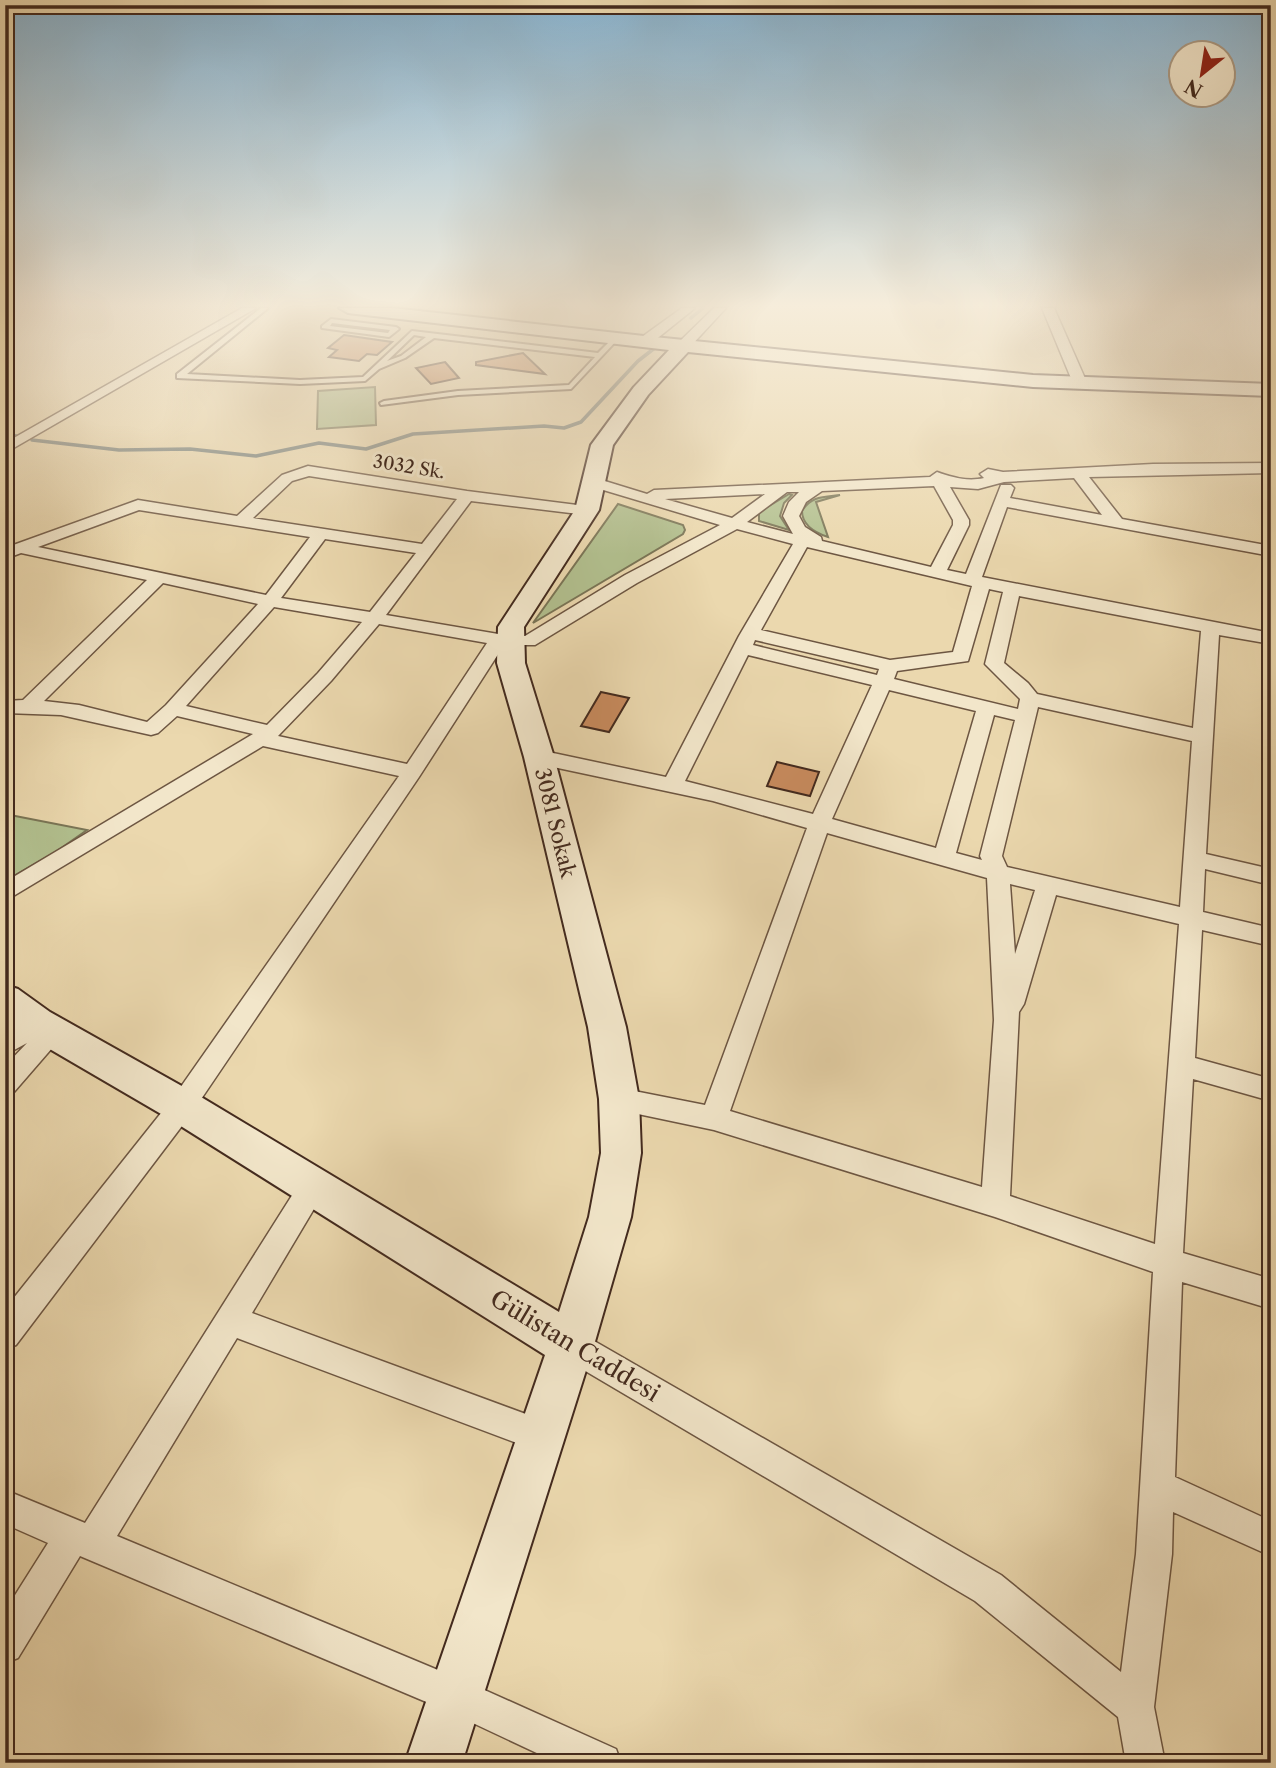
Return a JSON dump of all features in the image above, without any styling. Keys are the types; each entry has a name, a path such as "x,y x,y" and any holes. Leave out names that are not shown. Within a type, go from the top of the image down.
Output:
{"street":[{"path":"5,449 107,391"},
{"name":"3081 Sokak","path":"433,1763 571,1345 610,1217 621,1153 619,1099 607,1027 539,757 505,640 591,496 603,445 641,391"},
{"path":"635,495 934,480 986,483 1007,476 1077,473 1271,468"},
{"name":"3032 Sk.","path":"243,519 287,478 308,471 467,496 635,495 734,524 1012,589 1271,639"},
{"path":"1077,473 1115,522"},
{"path":"961,657 977,581 1007,476"},
{"path":"934,480 961,520 937,572"},
{"path":"817,487 802,495 793,507 791,516 798,530 824,545"},
{"path":"10,547 271,601 505,640 529,641 631,579 734,524 783,488"},
{"path":"5,893 266,735 296,708 374,618 467,496"},
{"path":"1001,501 1271,551"},
{"path":"10,547 138,505 243,519 426,550"},
{"path":"5,707 29,705 69,709 151,729 173,709 271,601 320,534"},
{"path":"672,786 746,640 803,540"},
{"path":"29,705 158,579"},
{"path":"994,664 1012,589"},
{"path":"1146,1763 1135,1707 1154,1554 1168,1263 1210,628"},
{"path":"5,1334 182,1106 505,640"},
{"path":"746,640 887,673 988,707 1028,708 1203,737"},
{"path":"887,673 961,657 994,664 1021,687 1028,708 991,856 998,873 1007,1020 995,1204"},
{"path":"714,1118 819,825 887,673"},
{"path":"944,858 988,707"},
{"path":"173,709 412,772"},
{"path":"539,757 672,786 998,873 1271,937"},
{"path":"1195,859 1271,877"},
{"path":"1007,1020 1048,884"},
{"name":"Gülistan Caddesi","path":"5,999 32,1033 182,1106 571,1345 988,1588 1135,1707"},
{"path":"5,1084 32,1033"},
{"path":"1182,1065 1271,1090"},
{"path":"619,1099 714,1118 995,1204 1168,1263 1271,1294"},
{"path":"5,1645 82,1540 230,1320 313,1186"},
{"path":"230,1320 541,1436"},
{"path":"1158,1487 1271,1539"},
{"path":"5,1507 456,1696 602,1763"}],"lane":[{"path":"384,403 458,393 505,391"}],"green space":[{"path":"318,391 375,391 376,425 317,429"},
{"path":"789,494 792,495 784,503 780,516 789,530 759,521 759,512"},
{"path":"840,495 816,502 828,537 814,531 804,520 802,511 809,502 818,498"},
{"path":"618,504 683,525 685,530 683,534 533,623"},
{"path":"5,814 87,830 5,881"}],"building":[{"path":"601,692 629,698 609,732 581,726"},
{"path":"777,762 819,772 810,796 767,786"}],"waterway":[{"path":"32,440 119,450 190,449 256,456 319,443 366,449 413,434 544,426 564,428 581,422 610,391"},
{"path":"5,433 16,436"}]}
